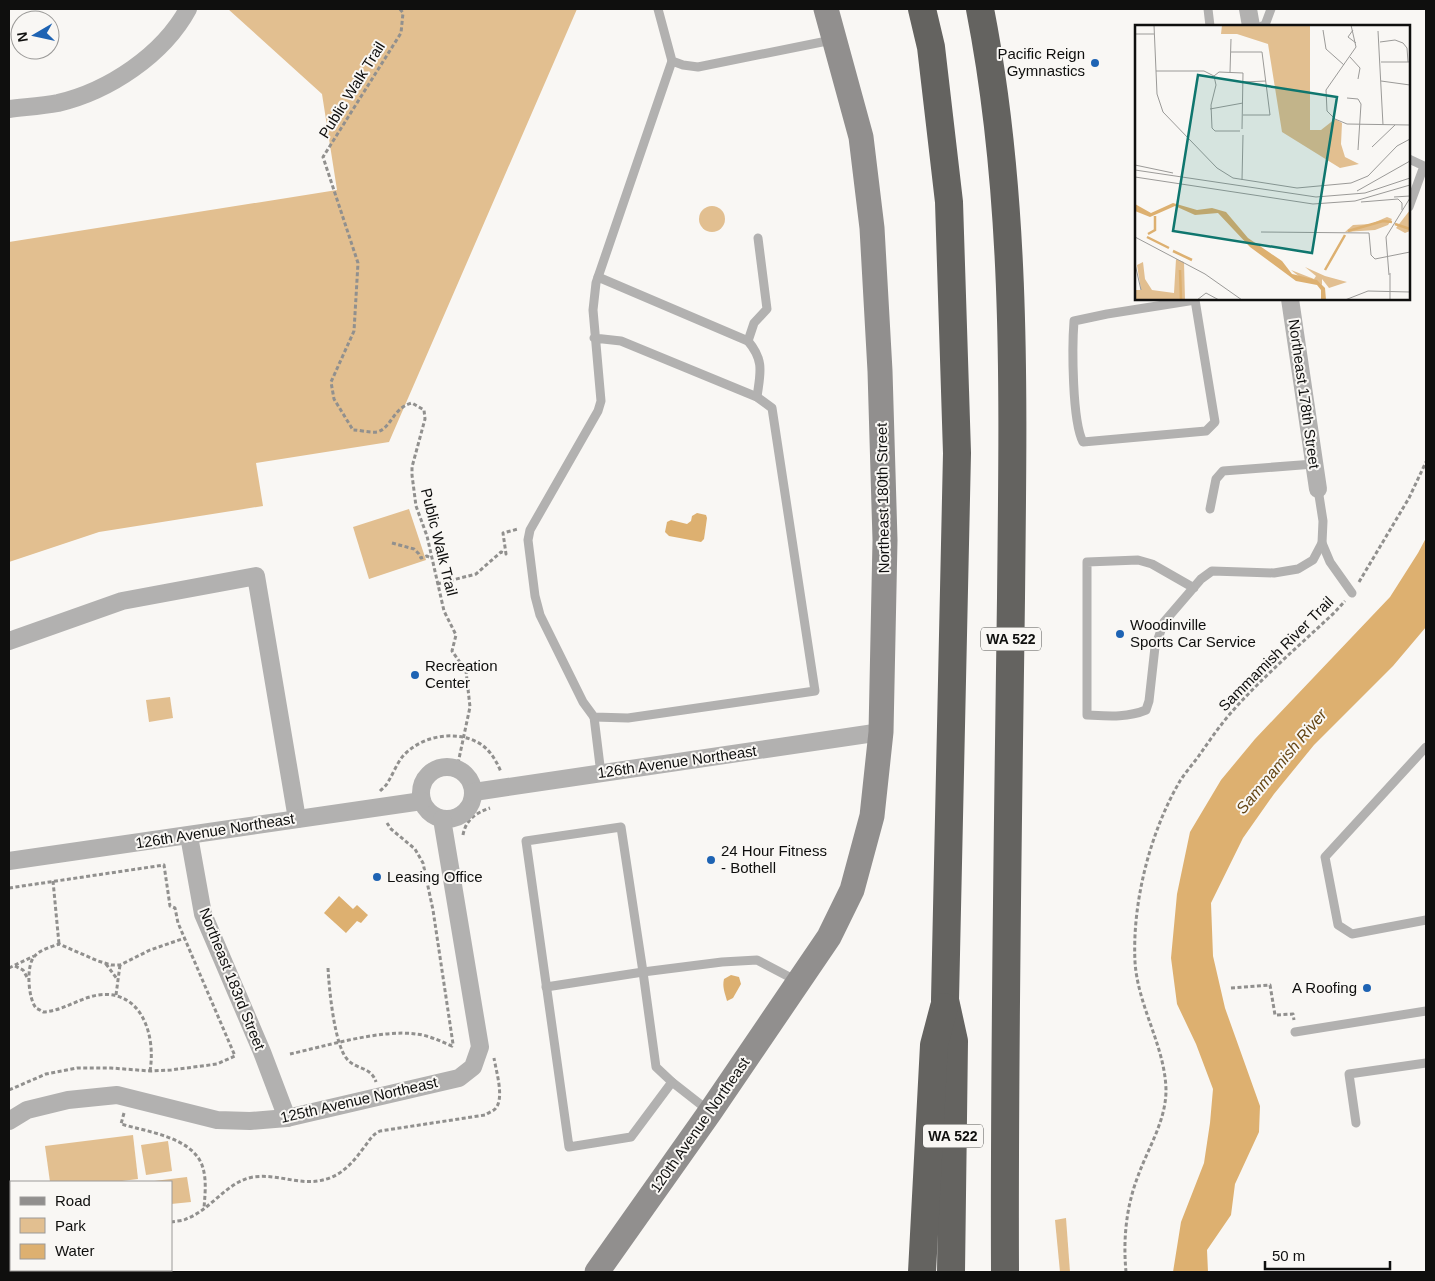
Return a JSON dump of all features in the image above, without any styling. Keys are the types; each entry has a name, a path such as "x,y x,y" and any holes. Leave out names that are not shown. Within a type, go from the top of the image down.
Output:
{"highway":[{"name":"WA 522","path":"922,9 931,47 949,202 957,453 945,1000 954,1042 951,1272"},
{"name":"WA 522","path":"980,9 991,64 1004,175 1012,312 1013,439 1005,1272"},
{"path":"922,1272 934,1045 945,1000"}],"main road":[{"name":"Northeast 180th Street","path":"801,980 829,937 852,890 872,816 881,732 885,540 872,228 861,137 826,9"},
{"name":"120th Avenue Northeast","path":"597,1272 801,980"}],"street":[{"path":"9,109 58,103 103,88 136,67 182,20 188,9"},
{"path":"1248,9 1250,25"},
{"name":"Northeast 178th Street","path":"1290,300 1318,489"},
{"path":"9,641 122,602 256,576 297,819"},
{"name":"126th Avenue Northeast","path":"474,792 881,732"},
{"path":"440,767 456,768 465,773 474,792 471,804 466,812 457,817 442,819 429,812 422,801 422,785 429,774 440,767"},
{"name":"126th Avenue Northeast","path":"9,861 422,801"},
{"name":"125th Avenue Northeast","path":"9,1121 27,1110 68,1100 117,1095 218,1120 250,1122 287,1118 459,1078 473,1067 480,1047 442,819"},
{"name":"Northeast 183rd Street","path":"189,836 203,914 262,1052 287,1118"}],"lane":[{"path":"601,774 594,717 584,702 540,615 535,596 528,540 530,532 598,412 601,401 593,310 598,277 672,62 658,9"},
{"path":"1208,9 1210,25"},
{"path":"1265,25 1271,9"},
{"path":"672,62 698,67 835,40"},
{"path":"1410,159 1424,166 1410,204"},
{"path":"748,341 754,323 767,309 758,238"},
{"path":"598,277 748,341 757,351 761,368 757,397"},
{"path":"1189,300 1074,321 1072,342 1076,404 1078,430 1083,442 1206,431 1215,422 1195,300"},
{"path":"594,338 621,341 757,397 772,408 815,691 628,718 594,717"},
{"path":"1210,509 1216,479 1223,471 1314,464"},
{"path":"1194,588 1152,564 1138,560 1087,562 1087,715 1122,716 1146,710 1155,647 1164,622 1194,588 1201,579 1212,571 1274,573 1298,569 1313,560 1322,543 1323,521 1318,489"},
{"path":"1322,543 1330,562 1352,592"},
{"path":"1426,747 1325,857 1338,925 1352,934 1426,920"},
{"path":"672,1082 631,1137 569,1146 526,842 621,827 656,1067 710,1112"},
{"path":"546,987 643,972 722,962 756,960 801,980"},
{"path":"1296,1032 1426,1011"},
{"path":"1356,1123 1349,1074 1426,1062"}],"path":[{"name":"Public Walk Trail","path":"400,9 403,13 401,33 323,157 358,262 354,331 331,382 334,399 353,430 375,432 384,429 404,405 412,403 424,410 426,419 412,467 416,506 432,558 444,611 456,636 452,651 466,671 470,707 456,768"},
{"name":"Sammamish River Trail","path":"1126,1272 1125,1254 1128,1214 1137,1178 1161,1119 1166,1090 1163,1067 1146,1016 1138,985 1135,963 1137,910 1143,877 1151,850 1180,781 1236,706 1335,612 1352,592 1409,498 1426,462"},
{"path":"438,584 476,574 501,552 506,554 503,533 519,529 530,532"},
{"path":"392,543 414,550 421,558 428,556 432,558"},
{"path":"290,1054 401,1032 418,1034 452,1046 434,910 423,863 416,849 392,829 384,817 378,795 403,756 429,738 442,736 464,738 478,742 496,760 501,773 507,804 496,805 477,813 465,824 462,838"},
{"path":"9,888 164,865 170,906 175,908 178,923 236,1056 216,1064 150,1071 77,1068 46,1074 9,1090"},
{"path":"53,882 59,944"},
{"path":"9,968 59,944 106,963 120,965 150,950 185,938"},
{"path":"28,979 35,956"},
{"path":"106,963 118,980"},
{"path":"116,995 120,965"},
{"path":"15,966 23,970 28,979 31,996 36,1008 43,1012 96,996 116,995 136,1008 140,1012 149,1032 153,1056 150,1071"},
{"path":"328,968 333,1014 345,1057 351,1064 370,1072 374,1076 380,1097"},
{"path":"1231,988 1270,985 1275,1015 1293,1014 1296,1032"},
{"path":"172,1222 186,1220 204,1209 233,1185 252,1177 276,1176 298,1182 315,1183 333,1177 350,1165 373,1135 380,1131 485,1115 495,1109 499,1102 494,1057"},
{"path":"127,1098 122,1124 180,1142 198,1158 202,1165 206,1188 204,1209"}],"green space":[{"path":"228,9 577,9 389,442 256,463 263,506 99,532 9,562 9,242 337,190 322,94"},
{"path":"712,206 721,210 725,219 721,228 712,232 703,228 699,219 703,210"},
{"path":"409,509 426,560 369,579 353,527"},
{"path":"170,697 173,718 149,722 146,700"},
{"path":"133,1135 138,1179 122,1181 50,1181 45,1146"},
{"path":"168,1141 172,1171 146,1175 141,1145"},
{"path":"187,1177 191,1202 172,1204 172,1181 154,1181"},
{"path":"1066,1218 1070,1272 1060,1272 1055,1220"}],"water":[{"path":"697,513 706,515 707,518 704,539 701,542 669,536 665,532 667,522 671,520 687,524 691,521 692,516"},
{"name":"Sammamish River","path":"1426,538 1426,627 1393,666 1314,745 1274,794 1243,838 1211,903 1213,956 1225,1008 1260,1106 1259,1132 1235,1184 1231,1215 1207,1250 1208,1272 1173,1272 1181,1222 1204,1163 1213,1089 1196,1044 1177,1004 1171,958 1177,894 1190,832 1221,780 1255,739 1390,597"},
{"path":"339,896 353,909 357,905 368,915 361,923 357,921 346,933 324,913"},
{"path":"731,975 739,977 741,984 733,998 727,1001 723,982 724,979"}],"place":[{"name":"Pacific Reign Gymnastics","path":"1095,63"},
{"name":"Woodinville Sports Car Service","path":"1120,634"},
{"name":"Recreation Center","path":"415,675"},
{"name":"24 Hour Fitness - Bothell","path":"711,860"},
{"name":"Leasing Office","path":"377,877"},
{"name":"A Roofing","path":"1367,988"}]}
